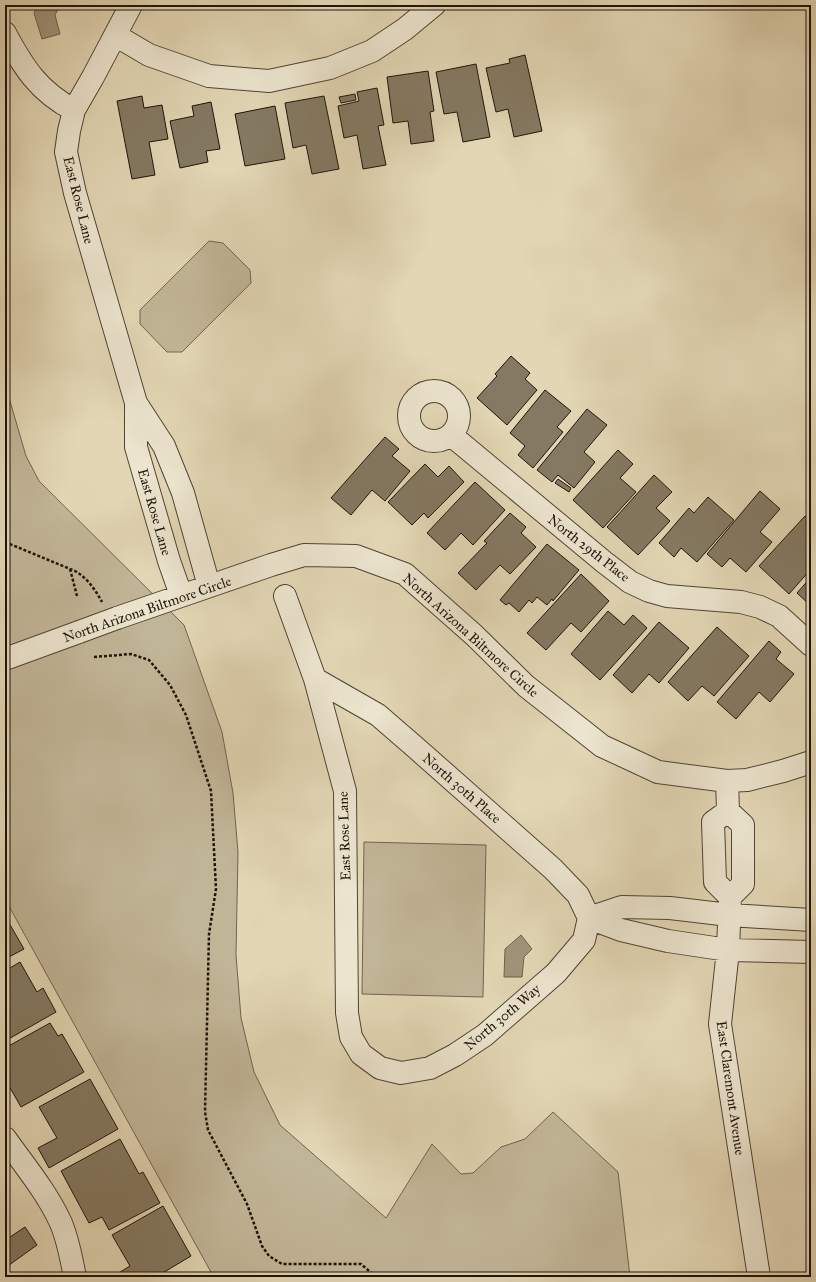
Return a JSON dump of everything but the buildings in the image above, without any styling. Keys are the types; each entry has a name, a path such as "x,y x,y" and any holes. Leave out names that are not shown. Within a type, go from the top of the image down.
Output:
{"street":[{"name":"East Rose Lane","path":"131,5 74,110 66,152 75,193 136,403 136,447 169,561 181,595"},
{"path":"115,35 150,55 209,76 269,81 330,68 372,51 405,29 434,5"},
{"path":"5,33 33,80 59,103 74,110"},
{"name":"East Rose Lane","path":"136,403 164,446 183,493 209,586"},
{"name":"North 29th Place","path":"451,434 592,553 630,582 649,591 667,596 741,602 760,607 778,616 811,645"},
{"name":"North Arizona Biltmore Circle","path":"5,658 181,595 304,555 356,556 405,574 474,635 526,686 602,746 658,772 727,781 747,780 811,762"},
{"name":"East Rose Lane","path":"285,596 315,679 345,792 347,1013 351,1037"},
{"name":"North 30th Place","path":"315,679 378,715 415,747 553,869 578,895 589,918"},
{"path":"727,781 728,811 743,824 743,884 729,906"},
{"path":"728,811 713,822 715,882 729,906"},
{"path":"589,918 622,907 670,908 729,906 811,920"},
{"name":"East Claremont Avenue","path":"729,906 728,950 720,1024 759,1277"},
{"path":"589,918 621,930 668,941 728,950 811,952"},
{"name":"North 30th Way","path":"351,1037 361,1054 380,1068 402,1073 430,1068 455,1055 485,1034 556,973 584,940 589,918"},
{"path":"5,1138 49,1200 60,1221 68,1243 75,1277"}],"path":[{"path":"5,542 70,569 83,576 95,590 102,602 117,618"},
{"path":"70,569 78,596"},
{"path":"94,657 131,654 149,660 170,685 186,715 211,791 216,889 209,934 205,1112 208,1130 247,1204 262,1246 269,1256 282,1264 361,1264 376,1277"}],"shaded area":[{"path":"38,5 60,5 55,15 60,34 42,39 34,13"},
{"path":"209,241 223,243 250,270 251,283 182,352 167,352 140,324 140,310"},
{"path":"5,384 26,456 39,481 184,625 222,732 233,793 238,852 236,955 241,1018 254,1072 280,1125 386,1218 432,1144 461,1174 473,1173 501,1147 525,1139 553,1112 618,1172 630,1277 211,1277 212,1274 5,899"},
{"path":"364,842 486,845 483,997 362,994"},
{"path":"521,935 532,949 524,957 522,977 504,977 505,949"}]}
